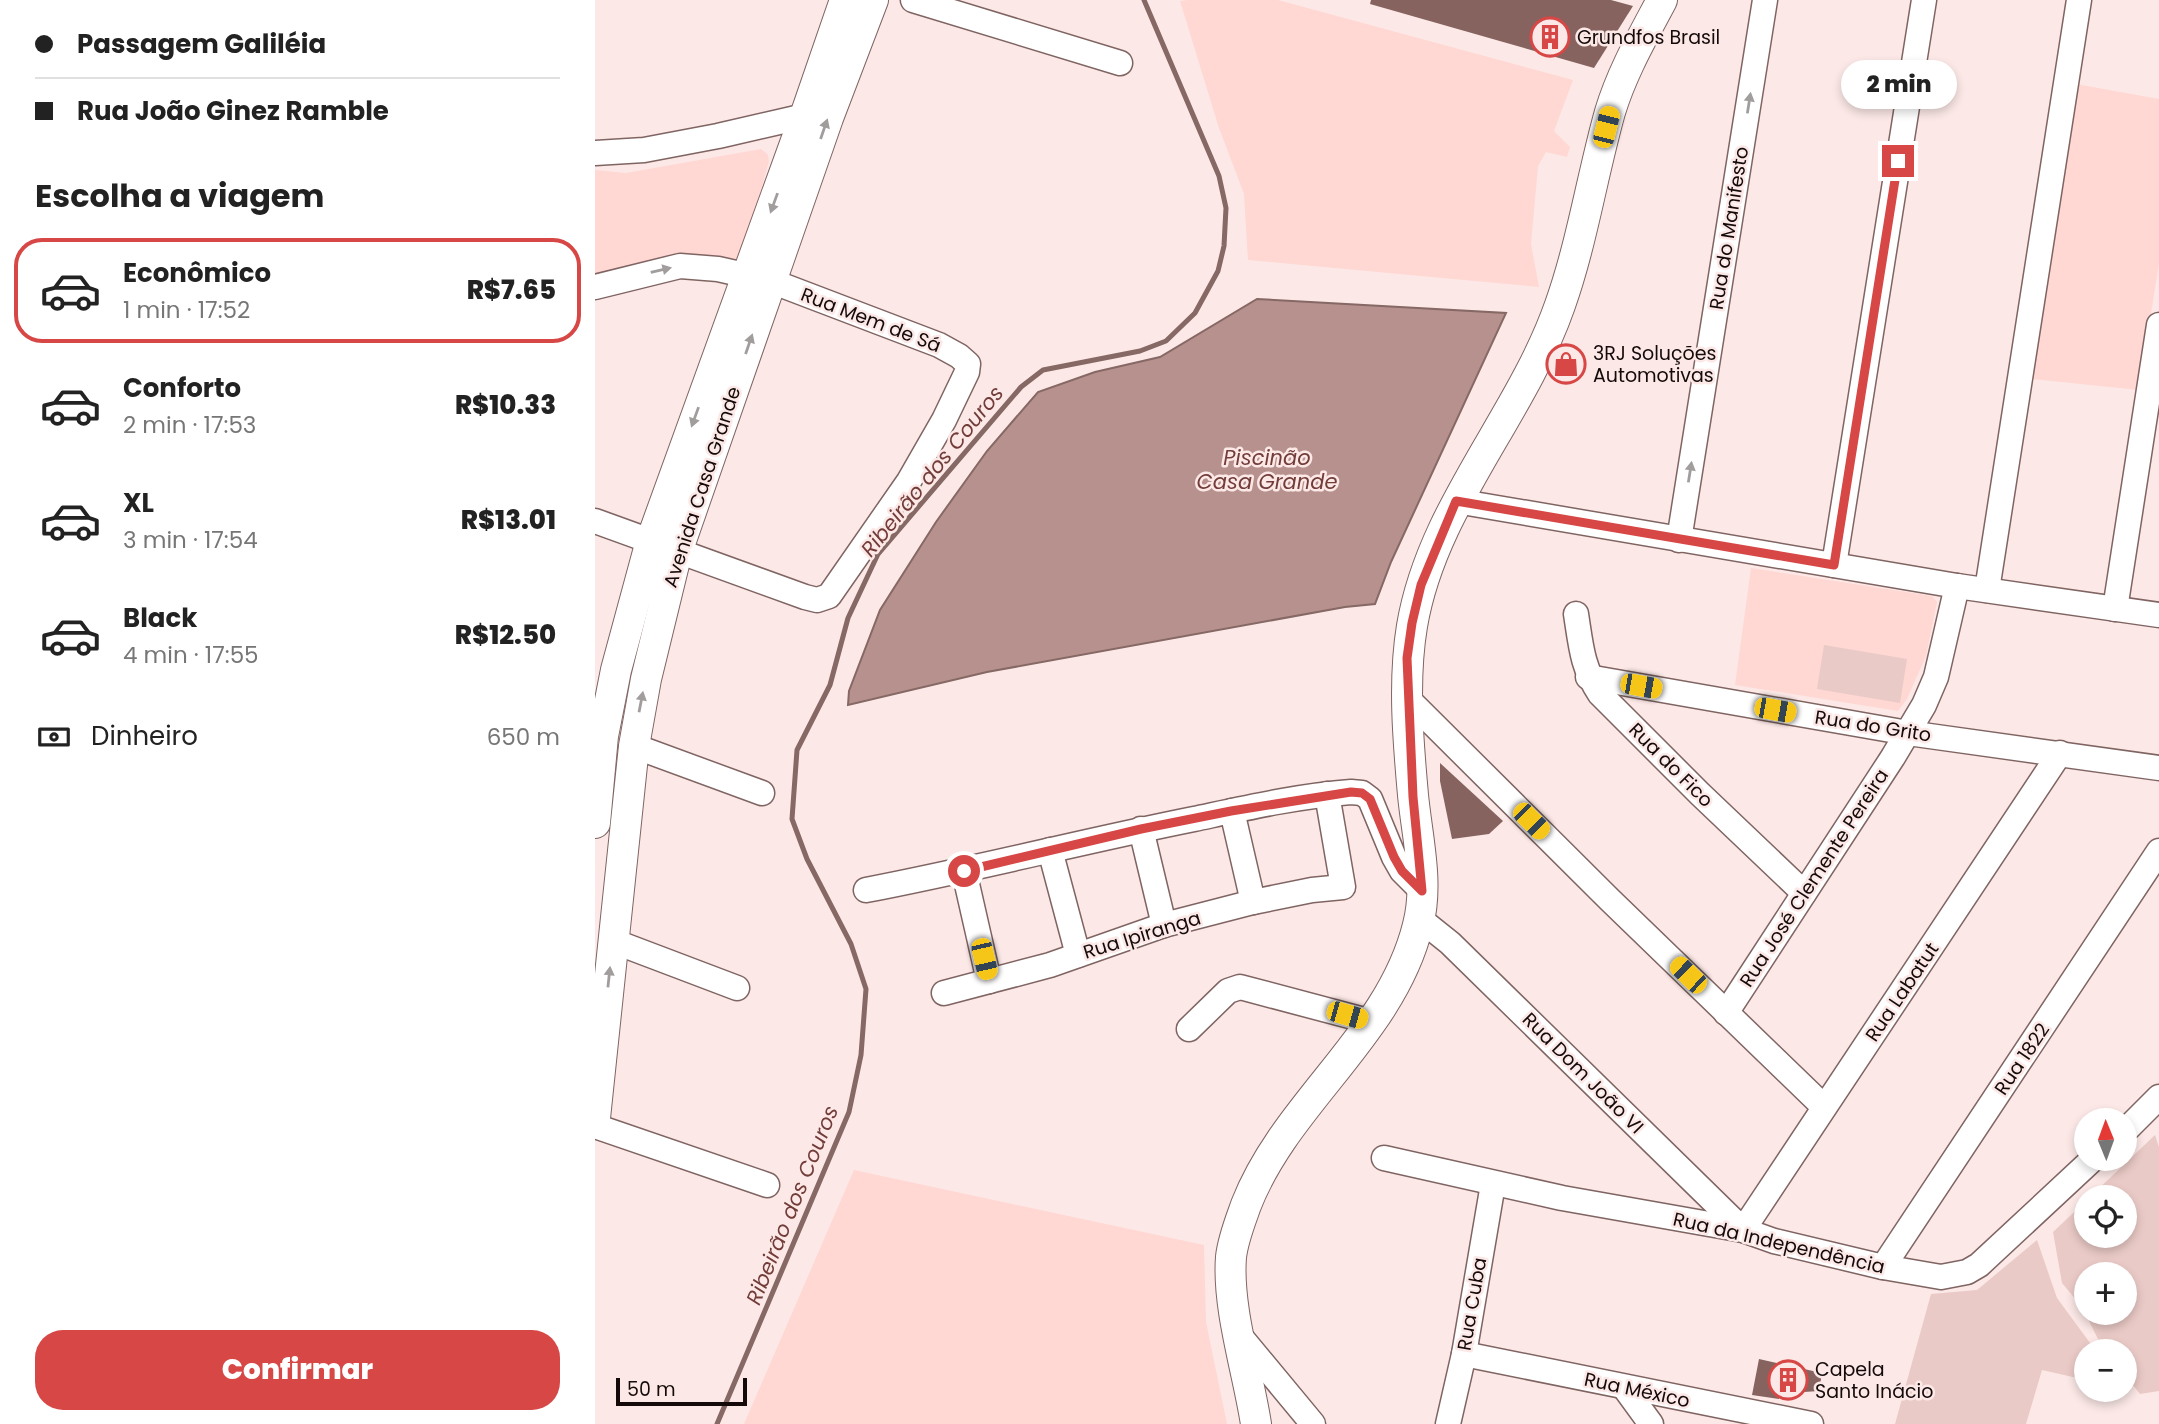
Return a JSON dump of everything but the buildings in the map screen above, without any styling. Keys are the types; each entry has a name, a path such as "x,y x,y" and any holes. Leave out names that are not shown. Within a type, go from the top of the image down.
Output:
{"main road":[{"name":"Avenida Casa Grande","path":"595,823 599,735 616,670 664,547 759,277 805,116 845,0"},
{"name":"Avenida Casa Grande","path":"759,277 828,118 873,0"},
{"path":"1257,1424 1231,1288 1231,1254 1240,1222 1252,1189 1272,1153 1371,1022 1403,970 1421,905 1407,658 1421,585 1456,501 1526,380 1560,306 1611,109 1622,79 1662,0"},
{"name":"Avenida Casa Grande","path":"595,1118 634,746 664,547"}],"street":[{"path":"913,0 1120,62"},
{"name":"Rua do Manifesto","path":"1679,540 1765,0"},
{"path":"1834,565 1924,0"},
{"path":"1987,590 2078,0"},
{"path":"595,153 644,150 805,116"},
{"name":"Rua Mem de Sá","path":"595,287 680,266 759,277 939,345 968,363 967,372 944,420 909,481 829,596 817,600 806,597 664,547"},
{"path":"2115,609 2159,326"},
{"path":"1456,501 1957,586 2159,615"},
{"path":"595,521 664,547"},
{"name":"Rua José Clemente Pereira","path":"1726,1013 1924,705 1936,677 1957,586"},
{"name":"Rua do Fico","path":"1576,614 1582,659 1588,677 1600,694 1804,892"},
{"name":"Rua do Grito","path":"1588,677 1908,733 2159,768"},
{"path":"1408,699 1824,1107"},
{"path":"634,746 762,793"},
{"name":"Rua Labatut","path":"1743,1230 2060,754"},
{"name":"Rua Dom João VI","path":"1327,794 1362,793 1370,799 1394,857 1421,905 1450,943 1743,1230"},
{"path":"866,890 964,871 1141,829 1327,794"},
{"name":"Rua Ipiranga","path":"944,993 1078,955 1164,925 1253,902 1312,890 1343,887 1327,794"},
{"path":"1231,811 1253,902"},
{"path":"1141,829 1164,925"},
{"path":"1050,850 1078,955"},
{"name":"Rua 1822","path":"1883,1267 2159,851"},
{"path":"964,871 989,981"},
{"path":"613,941 737,988"},
{"path":"1189,1029 1229,991 1240,987 1371,1022"},
{"path":"2137,1119 2159,1097"},
{"path":"595,1126 767,1185"},
{"name":"Rua da Independência","path":"1384,1158 1493,1184 1743,1230 1774,1241 1883,1267 1941,1277 1967,1272 1979,1265 2080,1171"},
{"name":"Rua Cuba","path":"1448,1424 1464,1354 1493,1184"},
{"path":"1240,1336 1313,1424"},
{"name":"Rua México","path":"1464,1354 1811,1424"},
{"path":"1624,1387 1651,1424"}],"shaded area":[{"path":"1278,0 1573,80 1554,131 1570,147 1567,157 1546,152 1538,166 1531,244 1539,287 1248,260 1244,194 1219,128 1180,1"},
{"path":"2076,84 2159,99 2159,263 2139,390 2031,379"},
{"path":"761,149 768,155 769,161 742,259 668,256 628,265 595,278 595,170 626,173"},
{"path":"1751,568 1932,596 1937,602 1926,656 1907,699 1898,711 1735,685"},
{"path":"1824,645 1907,659 1900,703 1817,689"},
{"path":"2155,1135 2159,1147 2159,1391 2140,1394 2137,1390 2137,1339 2098,1339 2091,1325 2137,1325 2137,1262 2074,1262 2074,1297 2062,1283 2053,1232 2074,1212 2074,1248 2137,1248 2137,1185 2103,1185 2117,1171 2137,1171 2137,1152"},
{"path":"854,1170 1204,1245 1206,1322 1227,1424 744,1424"},
{"path":"2037,1240 2057,1298 2074,1325 2087,1339 2074,1339 2074,1377 2042,1370 2026,1424 1895,1424 1931,1294 1977,1290"}],"water":[{"name":"Piscinão Casa Grande","path":"1257,299 1506,313 1391,562 1375,604 1345,607 987,672 848,705 849,691 880,610 936,522 987,451 1038,392 1095,372 1160,357"}],"waterway":[{"name":"Ribeirão dos Couros","path":"717,1424 849,1112 861,1055 866,989 851,944 807,859 792,819 797,750 830,685 848,618 878,554 1021,387 1043,370 1140,351 1166,341 1195,313 1218,271 1224,246 1226,208 1219,176 1144,0"}],"place":[{"name":"Grundfos Brasil","path":"1550,37"},
{"name":"3RJ Soluções Automotivas","path":"1566,364"},
{"name":"Capela Santo Inácio","path":"1788,1380"}],"route":[{"path":"964,871 1141,829 1327,794 1351,792 1362,793 1370,799 1394,857 1402,871 1422,891 1413,797 1407,658 1421,585 1456,501 1834,565 1898,161"}]}
